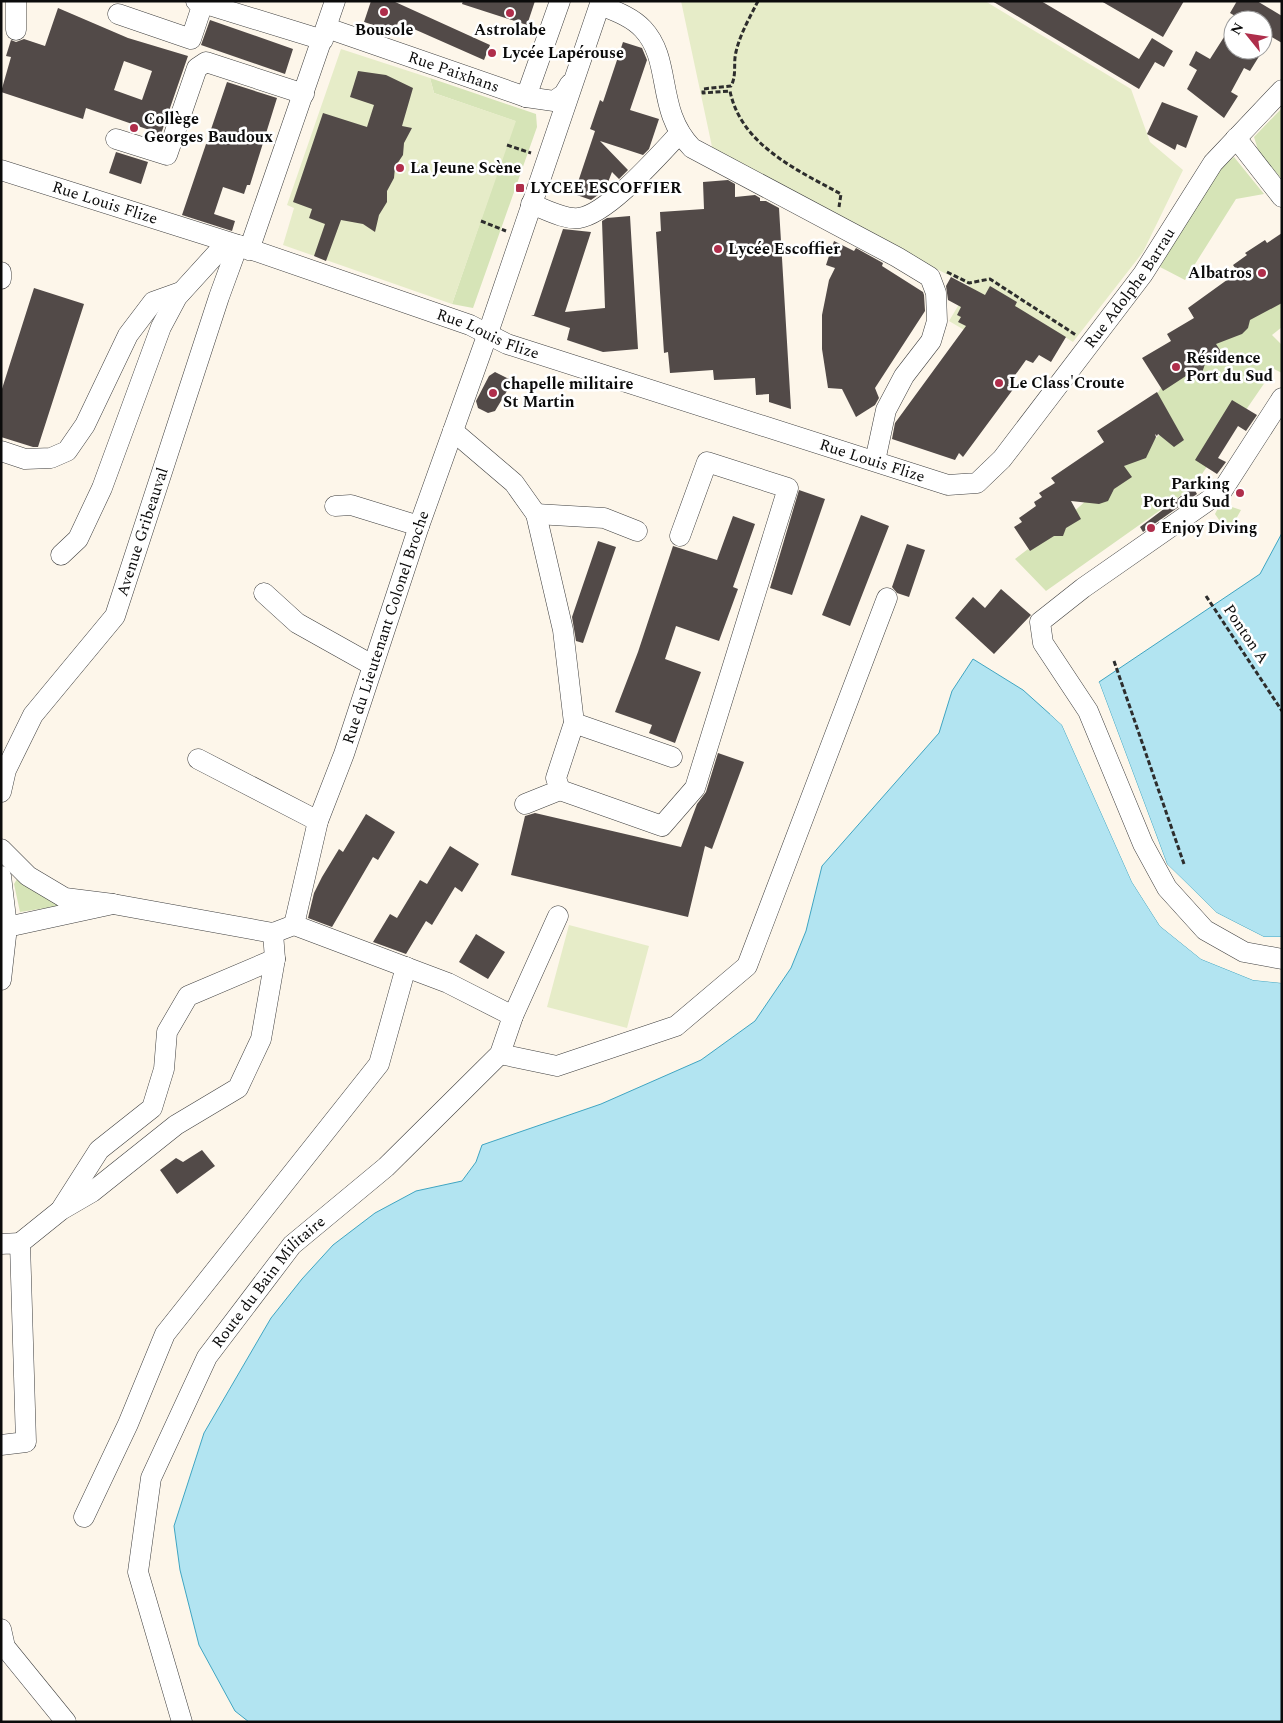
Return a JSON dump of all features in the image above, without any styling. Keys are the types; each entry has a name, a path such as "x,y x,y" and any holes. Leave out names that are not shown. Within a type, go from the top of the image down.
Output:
{"street":[{"path":"16,1 16,30"},
{"name":"Avenue Gribeauval","path":"1,792 6,770 33,715 115,616 216,306 238,246 304,94 336,1"},
{"path":"479,329 484,320 514,234 551,119 526,97 560,1"},
{"path":"118,14 191,39 199,2"},
{"name":"Rue Paixhans","path":"199,2 325,34 526,97 554,101 564,94 573,80"},
{"path":"600,3 622,14 643,28 652,40 658,50 670,114 680,133 692,148 707,158 876,246 930,277 936,293 937,322 935,332 904,376 886,410 875,461"},
{"name":"Rue du Lieutenant Colonel Broche","path":"294,925 318,821 344,754 372,665 453,431 479,329 531,204 600,3"},
{"path":"116,139 167,155 197,68 206,62 304,94"},
{"name":"Rue Adolphe Barrau","path":"977,483 1002,459 1143,274 1213,163 1282,90"},
{"path":"531,204 567,217 588,216 624,189 680,133"},
{"path":"1236,138 1282,197"},
{"name":"Rue Louis Flize","path":"1,170 238,246 479,329 507,344 948,485 977,483"},
{"path":"61,555 78,538 102,488 161,327 182,292 238,246"},
{"path":"1,272 1,279"},
{"path":"1,451 25,459 51,458 67,451 85,425 128,335 153,302 182,292"},
{"path":"1282,398 1222,491 1083,588 1040,622 1043,643 1088,711 1143,844 1167,888 1204,930 1244,952 1282,959"},
{"path":"453,431 514,483 536,514 563,630 574,723 556,778 560,790"},
{"path":"525,804 560,790 662,826 695,788 788,488 707,462 680,536"},
{"path":"335,506 351,505 419,526"},
{"path":"536,514 604,518 637,531"},
{"path":"264,593 298,622 372,665"},
{"path":"500,1054 557,1066 676,1026 747,966 887,598"},
{"path":"574,723 672,757"},
{"path":"198,758 318,821"},
{"path":"1,848 28,876 65,898 113,904 273,933 294,925 448,983 513,1016"},
{"path":"1,876 7,927 1,980"},
{"path":"7,927 113,904"},
{"name":"Route du Bain Militaire","path":"182,1722 138,1572 151,1478 207,1357 292,1245 386,1167 500,1054 513,1016 558,916"},
{"path":"1,1445 26,1442 11,1244 61,1210 92,1192 176,1125 238,1088 261,1039 275,959 273,933"},
{"path":"61,1210 99,1150 152,1108 164,1069 167,1032 188,996 275,959"},
{"path":"84,1517 128,1424 165,1334 379,1064 406,968"},
{"path":"1,1629 5,1647 66,1722"}],"path":[{"path":"758,1 743,29 736,53 734,80 730,86 704,89 703,93 730,92 732,104 744,126 780,160 841,194 839,208 847,212"},
{"path":"507,145 540,156"},
{"path":"481,221 514,234"},
{"path":"943,269 969,283 990,279 1089,344"},
{"name":"Ponton A","path":"1206,596 1282,711"},
{"path":"1114,661 1184,864"}],"green space":[{"path":"681,1 985,1 1131,89 1150,142 1183,170 1143,252 1073,342 1028,314 1005,354 949,321 970,286 714,156"},
{"name":"La Jeune Scène","path":"341,49 430,78 434,93 516,121 452,304 283,245 294,208 287,205"},
{"path":"430,78 536,114 537,127 473,308 452,304 515,121 434,93"},
{"path":"1282,108 1282,179 1259,153 1254,137"},
{"path":"1234,157 1264,194 1236,199 1185,280 1160,267 1201,194 1211,180"},
{"path":"1282,277 1282,327 1272,335 1281,344 1282,373 1274,369 1193,487 1046,591 1015,559 1028,549 1030,551 1168,427 1155,397 1174,368"},
{"path":"1223,504 1241,510 1228,533 1215,514"},
{"path":"17,879 28,886 78,903 20,912 14,884"},
{"path":"569,925 649,946 627,1028 547,1007"}],"water":[{"path":"1282,533 1282,937 1264,937 1217,913 1167,864 1099,682 1260,574"},
{"path":"973,659 1023,690 1062,725 1132,882 1160,926 1201,959 1253,980 1282,983 1282,1722 249,1722 235,1711 199,1645 180,1570 174,1526 204,1433 271,1318 302,1279 333,1245 375,1213 416,1191 462,1181 476,1162 482,1145 601,1104 701,1060 755,1021 791,968 806,931 822,866 939,733 952,691"}],"pier":[{"path":"1099,682 1167,864 1217,913 1264,937 1282,937 1282,940 1263,939 1216,915 1165,865 1097,684"},
{"path":"1052,713 1064,724 1135,881 1162,924 1202,957 1253,978 1282,980 1282,983 1253,980 1201,959 1160,926 1132,882 1062,725 1050,714"}],"building":[{"path":"371,1 393,1 490,45 484,60 398,22 395,32 364,22"},
{"name":"Astrolabe","path":"463,1 535,1 527,25 462,4"},
{"path":"992,1 1041,1 1139,59 1152,38 1173,51 1164,67 1155,62 1139,89"},
{"path":"1101,1 1184,1 1163,37"},
{"path":"1237,1 1257,1 1272,10 1232,10"},
{"path":"58,8 128,38 188,56 161,134 86,108 83,119 1,92 11,57 6,56 11,40 16,42 24,39 45,46","holes":["124,61 152,71 142,100 114,90"]},
{"path":"1273,11 1282,16 1282,43 1273,38"},
{"path":"210,20 293,49 285,74 201,45"},
{"path":"1223,39 1223,60 1257,60 1250,71 1244,68 1231,92 1238,96 1224,118 1187,89 1197,70 1189,65 1196,51 1210,59"},
{"path":"623,42 642,48 647,60 630,110 659,119 649,149 643,155 600,141 628,170 619,179 612,172 605,190 591,200 574,194 595,131 590,129 600,100 603,102"},
{"path":"358,71 386,75 413,88 402,126 412,128 404,143 403,155 395,167 394,178 387,191 387,202 379,215 375,232 363,224 341,220 326,261 314,256 325,224 309,218 312,209 293,202 323,113 367,127 374,105 350,97"},
{"path":"227,82 277,98 250,185 247,185 244,194 223,187 214,214 235,221 232,231 182,215"},
{"path":"1162,102 1198,116 1186,148 1177,144 1175,150 1147,134"},
{"path":"116,152 148,162 141,184 109,173"},
{"path":"728,180 735,184 735,197 755,195 760,198 760,201 766,201 779,208 791,409 769,402 769,394 756,395 755,378 714,380 713,370 670,373 668,352 664,353 656,232 661,231 660,212 704,209 703,182"},
{"path":"630,216 638,349 603,352 567,340 570,328 531,315 534,315 563,229 591,232 565,312 605,308 602,221 607,218"},
{"path":"1282,233 1282,303 1250,320 1248,328 1242,334 1216,344 1222,353 1205,364 1202,373 1189,374 1163,391 1142,358 1171,341 1167,334 1194,318 1188,308 1238,272 1233,265 1247,255 1245,253 1265,240 1267,243"},
{"path":"834,241 854,251 856,248 883,263 882,266 923,292 924,295 925,311 875,388 879,398 875,405 856,417 842,389 828,388 822,349 822,315 829,280 835,268 826,265"},
{"path":"951,277 985,295 990,286 1017,302 1015,306 1066,337 1051,362 1039,355 1033,363 1026,360 1008,385 1014,388 963,457 959,453 955,460 892,439 895,423 966,326 958,322 961,317 957,315 961,307 948,300 946,286"},
{"path":"34,288 84,304 38,447 1,437 1,392"},
{"name":"chapelle militaire St Martin","path":"495,372 509,379 510,386 495,411 488,413 478,408 476,401 489,376"},
{"path":"1157,392 1184,440 1174,447 1158,434 1157,436 1155,434 1156,437 1146,458 1124,466 1132,477 1114,489 1108,501 1099,504 1071,501 1081,519 1066,528 1063,536 1054,536 1030,551 1014,527 1022,522 1019,518 1036,506 1034,502 1042,497 1039,493 1055,483 1051,478 1104,442 1097,431"},
{"path":"1232,400 1257,415 1246,431 1238,426 1218,458 1226,462 1217,474 1195,460"},
{"path":"1193,487 1197,494 1143,532 1140,527"},
{"path":"799,490 825,499 792,595 770,588"},
{"path":"861,515 889,526 850,626 822,615"},
{"path":"733,516 755,524 733,587 738,589 719,641 676,626 665,659 701,672 675,743 649,733 652,725 615,712 638,652 673,546 717,560"},
{"path":"598,541 616,547 583,643 576,641 572,617"},
{"path":"907,544 925,550 909,597 897,593 892,587"},
{"path":"1001,589 1031,615 994,654 955,618 973,597 985,608"},
{"path":"718,753 744,762 712,849 705,846 688,917 511,875 525,816 535,813 681,847 697,804 706,792"},
{"path":"366,814 395,832 378,860 373,857 332,927 308,918 314,893 322,877 339,849 343,852"},
{"path":"450,846 479,864 462,892 455,887 432,925 426,921 406,954 373,942 390,914 397,918 420,880 427,884"},
{"path":"476,934 505,952 488,979 459,962"},
{"path":"202,1150 215,1166 177,1194 160,1170 176,1158 183,1162"}],"place":[{"name":"Bousole","path":"384,12"},
{"name":"Astrolabe","path":"510,13"},
{"name":"Lycée Lapérouse","path":"492,53"},
{"name":"Collège Georges Baudoux","path":"134,128"},
{"name":"La Jeune Scène","path":"400,168"},
{"name":"LYCEE ESCOFFIER","path":"520,188"},
{"name":"Lycée Escoffier","path":"718,249"},
{"name":"Albatros","path":"1262,273"},
{"name":"Résidence Port du Sud","path":"1176,367"},
{"name":"Le Class'Croute","path":"999,383"},
{"name":"chapelle militaire St Martin","path":"493,393"},
{"name":"Parking Port du Sud","path":"1240,493"},
{"name":"Enjoy Diving","path":"1151,528"}]}
